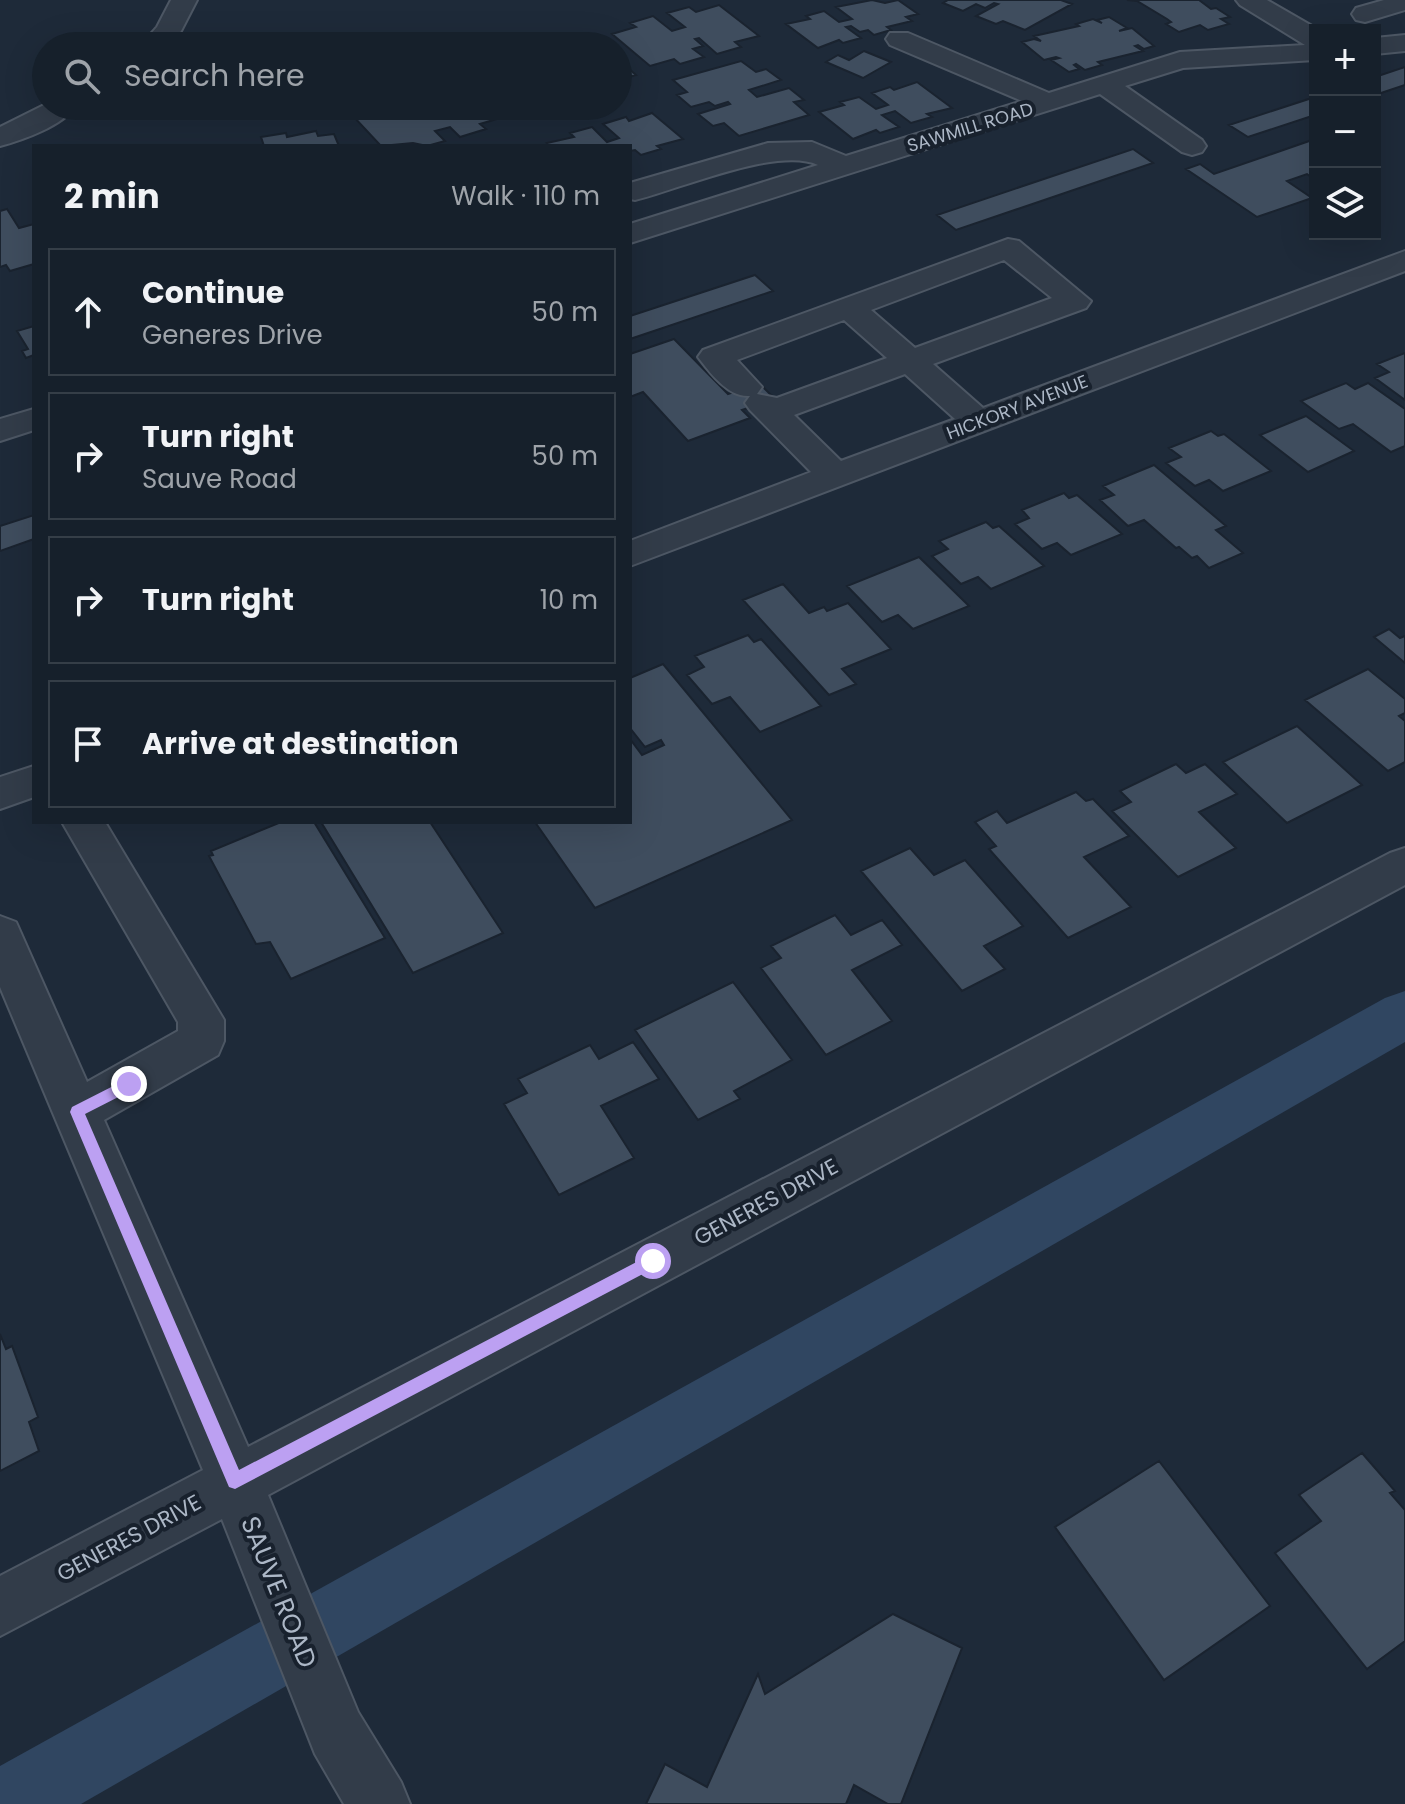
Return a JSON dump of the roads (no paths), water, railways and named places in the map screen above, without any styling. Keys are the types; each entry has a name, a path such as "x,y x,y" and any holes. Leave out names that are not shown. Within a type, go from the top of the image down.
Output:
{"street":[{"path":"167,32 184,0"},
{"path":"1249,0 1309,35"},
{"path":"1365,14 1405,2"},
{"path":"899,39 1004,81 1046,102"},
{"path":"1381,45 1405,43"},
{"name":"SAWMILL ROAD","path":"632,233 1180,60 1309,52"},
{"path":"1104,84 1192,146"},
{"path":"0,137 34,120"},
{"path":"635,191 768,152 812,151 844,166"},
{"path":"759,401 910,362 1075,301 1008,248 715,357 759,401 835,476"},
{"name":"HICKORY AVENUE","path":"632,553 1405,260"},
{"path":"849,308 979,422"},
{"path":"0,430 32,420"},
{"path":"0,794 32,782"},
{"path":"77,1112 201,1041 201,1020 84,824"},
{"name":"GENERES DRIVE","path":"0,1607 1405,865"},
{"name":"SAUVE ROAD","path":"0,934 235,1481 336,1733 379,1804"}],"waterway":[{"path":"7,1804 1405,1014"}]}
